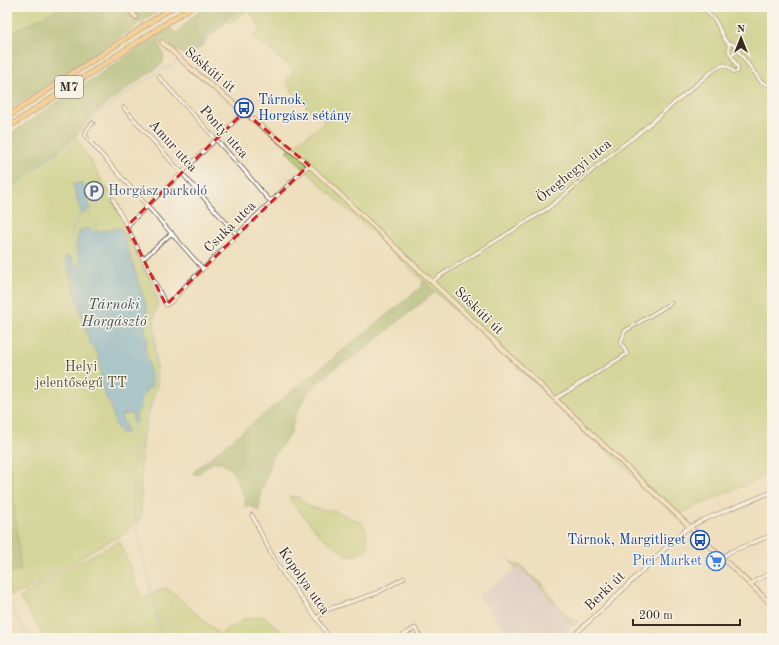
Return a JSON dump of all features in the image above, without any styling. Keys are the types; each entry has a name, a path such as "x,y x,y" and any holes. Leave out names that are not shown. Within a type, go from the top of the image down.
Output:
{"highway":[{"name":"M7","path":"7,117 173,7"},
{"name":"M7","path":"7,128 191,7"}],"main road":[{"path":"126,7 136,17"},
{"name":"Sóskúti út","path":"162,42 189,67 309,166 772,605"}],"street":[{"path":"702,7 715,20 725,40 729,44 730,43 735,46 761,82 772,86"},
{"name":"Öreghegyi utca","path":"432,282 554,204 713,70 726,65 735,72 738,70 730,51 729,44"},
{"name":"Ponty utca","path":"159,77 243,169 267,198 274,200"},
{"name":"Amur utca","path":"124,108 237,235"},
{"path":"127,226 244,112"},
{"path":"93,123 86,131 86,137 204,269"},
{"name":"Csuka utca","path":"143,259 166,306 255,217 309,166"},
{"path":"113,199 143,259 172,233"},
{"path":"555,399 627,354 621,342 625,331 672,303"},
{"path":"690,527 703,520 772,492"},
{"name":"Kopolya utca","path":"252,515 264,541 279,567 317,618 329,638"},
{"name":"Berki út","path":"571,638 674,540 690,527"},
{"path":"722,558 730,552 772,535"},
{"path":"750,585 758,579 772,573"},
{"path":"317,618 326,610 377,593 404,578"},
{"path":"399,638 415,628 421,638"}],"highlighted area":[{"path":"244,112 309,165 166,305 127,226"}],"shaded area":[{"path":"520,566 523,571 533,578 573,625 560,638 498,638 506,631 478,596"}],"green space":[{"path":"7,7 63,7 7,35"},
{"path":"63,7 164,7 7,112 7,35"},
{"path":"205,7 243,7 225,18 228,21 208,37 203,45 189,56 173,49 165,39 159,43 164,60 163,63 89,118 75,136 7,192 7,136 170,27 176,33"},
{"path":"243,7 265,7 265,15 269,16 273,7 772,7 772,473 683,512 678,518 286,151 326,122 298,100 286,81 294,70 253,36 261,29 249,10 230,23 225,18"},
{"name":"Helyi jelentőségű TT","path":"73,132 109,192 155,289 157,297 158,303 154,319 157,385 143,435 141,454 141,518 124,534 98,547 26,591 9,595 9,543 7,532 7,169"},
{"path":"423,281 435,292 353,358 339,365 310,389 295,416 290,435 271,458 267,477 261,491 259,511 250,506 245,508 245,498 233,472 222,463 213,462 197,475 193,474 195,470 421,287"},
{"path":"7,432 21,570 7,574"},
{"path":"290,496 298,497 310,507 335,511 362,523 366,531 368,545 364,551 356,555 346,555 319,534 289,499"},
{"path":"120,541 141,597 167,588 222,636 223,632 228,628 236,626 242,619 263,616 291,638 46,638 20,598 75,564"},
{"path":"508,558 514,564 520,566 516,569"},
{"path":"520,566 529,575 542,583 565,615 574,621 578,621 573,625 533,578 528,575"}],"water":[{"path":"82,182 90,210 81,213 73,185"},
{"name":"Tárnoki Horgásztó","path":"87,228 93,232 118,228 122,230 146,305 147,311 145,330 148,340 145,346 152,382 151,387 146,389 140,408 136,413 137,422 133,423 132,413 121,415 127,428 127,433 121,433 116,426 111,406 106,398 100,381 101,370 98,355 90,344 65,257 72,257 74,264 76,266 79,265 80,263 76,247 79,231"}],"waterway":[{"path":"184,58 199,45 209,32 248,7"},
{"path":"249,7 259,13 263,18"},
{"path":"7,191 72,140 98,113 163,69 178,61"},
{"path":"87,211 98,232"},
{"path":"77,246 72,237 72,230 81,213"},
{"path":"127,230 155,289 158,303 154,319 157,385 143,435 141,454"},
{"path":"134,423 133,509 161,638"},
{"path":"7,601 30,638"}],"tunnel":[{"path":"136,17 162,42"}],"place":[{"name":"Tárnok, Horgász sétány","path":"244,108"},
{"name":"Horgász parkoló","path":"94,191"},
{"name":"Tárnok, Margitliget","path":"700,540"},
{"name":"Pici Market","path":"716,561"}]}
